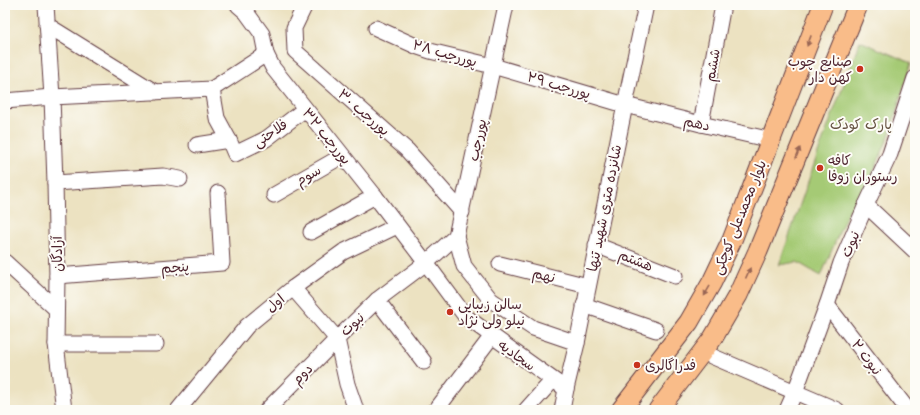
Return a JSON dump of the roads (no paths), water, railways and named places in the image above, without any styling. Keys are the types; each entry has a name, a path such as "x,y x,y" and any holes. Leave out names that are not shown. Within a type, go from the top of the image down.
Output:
{"main road":[{"name":"بلوار محمدعلی کوچکی","path":"621,410 689,322 712,282 732,240 823,5"},
{"name":"بلوار محمدعلی کوچکی","path":"658,410 713,338 738,295 858,5"}],"street":[{"name":"آزادگان","path":"46,5 52,97 55,184 57,276 56,344 64,410"},
{"name":"پوررجب ۳۲","path":"238,5 246,12 262,34 266,54 273,68 304,109 375,196 426,263"},
{"name":"پوررجب ۳۰","path":"305,5 294,28 294,51 408,150 462,212"},
{"name":"پوررجب","path":"456,236 506,5"},
{"name":"شانزده متری شهید تنها","path":"562,410 577,343 624,105 646,5"},
{"name":"ششم","path":"701,124 722,5"},
{"path":"47,25 155,92"},
{"name":"پوررجب ۲۸","path":"376,28 430,51 493,66"},
{"path":"5,101 52,97 212,89 266,54"},
{"name":"پوررجب ۲۹","path":"493,66 624,105"},
{"name":"نبوت","path":"787,410 827,305 841,263 890,154 914,83"},
{"path":"197,145 229,140 217,118 212,89"},
{"name":"دهم","path":"624,105 771,140"},
{"name":"فلاحتی","path":"229,140 235,154 266,139 304,109"},
{"name":"سوم","path":"274,195 342,156"},
{"path":"55,184 162,176 180,179"},
{"name":"پنجم","path":"57,276 222,263 218,193"},
{"path":"311,232 375,196"},
{"path":"866,205 915,251"},
{"name":"اول","path":"178,410 247,326 293,288 343,252 397,226"},
{"path":"426,263 456,236 464,266 491,300 533,328 577,343"},
{"name":"هشتم","path":"596,245 675,276"},
{"path":"5,262 56,309"},
{"name":"نبوت","path":"356,410 347,384 337,339 377,300 426,263"},
{"name":"سجادیه","path":"426,263 466,318 566,390"},
{"name":"نهم","path":"500,264 588,286"},
{"path":"293,288 337,339"},
{"path":"377,300 424,362"},
{"path":"584,305 656,330"},
{"name":"نبوت ۲","path":"827,305 908,410"},
{"path":"436,410 492,336"},
{"name":"دوم","path":"267,410 337,339"},
{"path":"56,344 156,344"},
{"path":"702,352 837,410"},
{"path":"526,410 552,381"}],"place":[{"name":"صنایع چوب کهن دار","path":"860,69"},
{"name":"کافه رستوران زوفا","path":"820,168"},
{"name":"سالن زیبایی نیلو ولی نژاد","path":"450,312"},
{"name":"فدراگالری","path":"637,365"}],"park label":[{"name":"پارک کودک","path":"861,124"}]}
